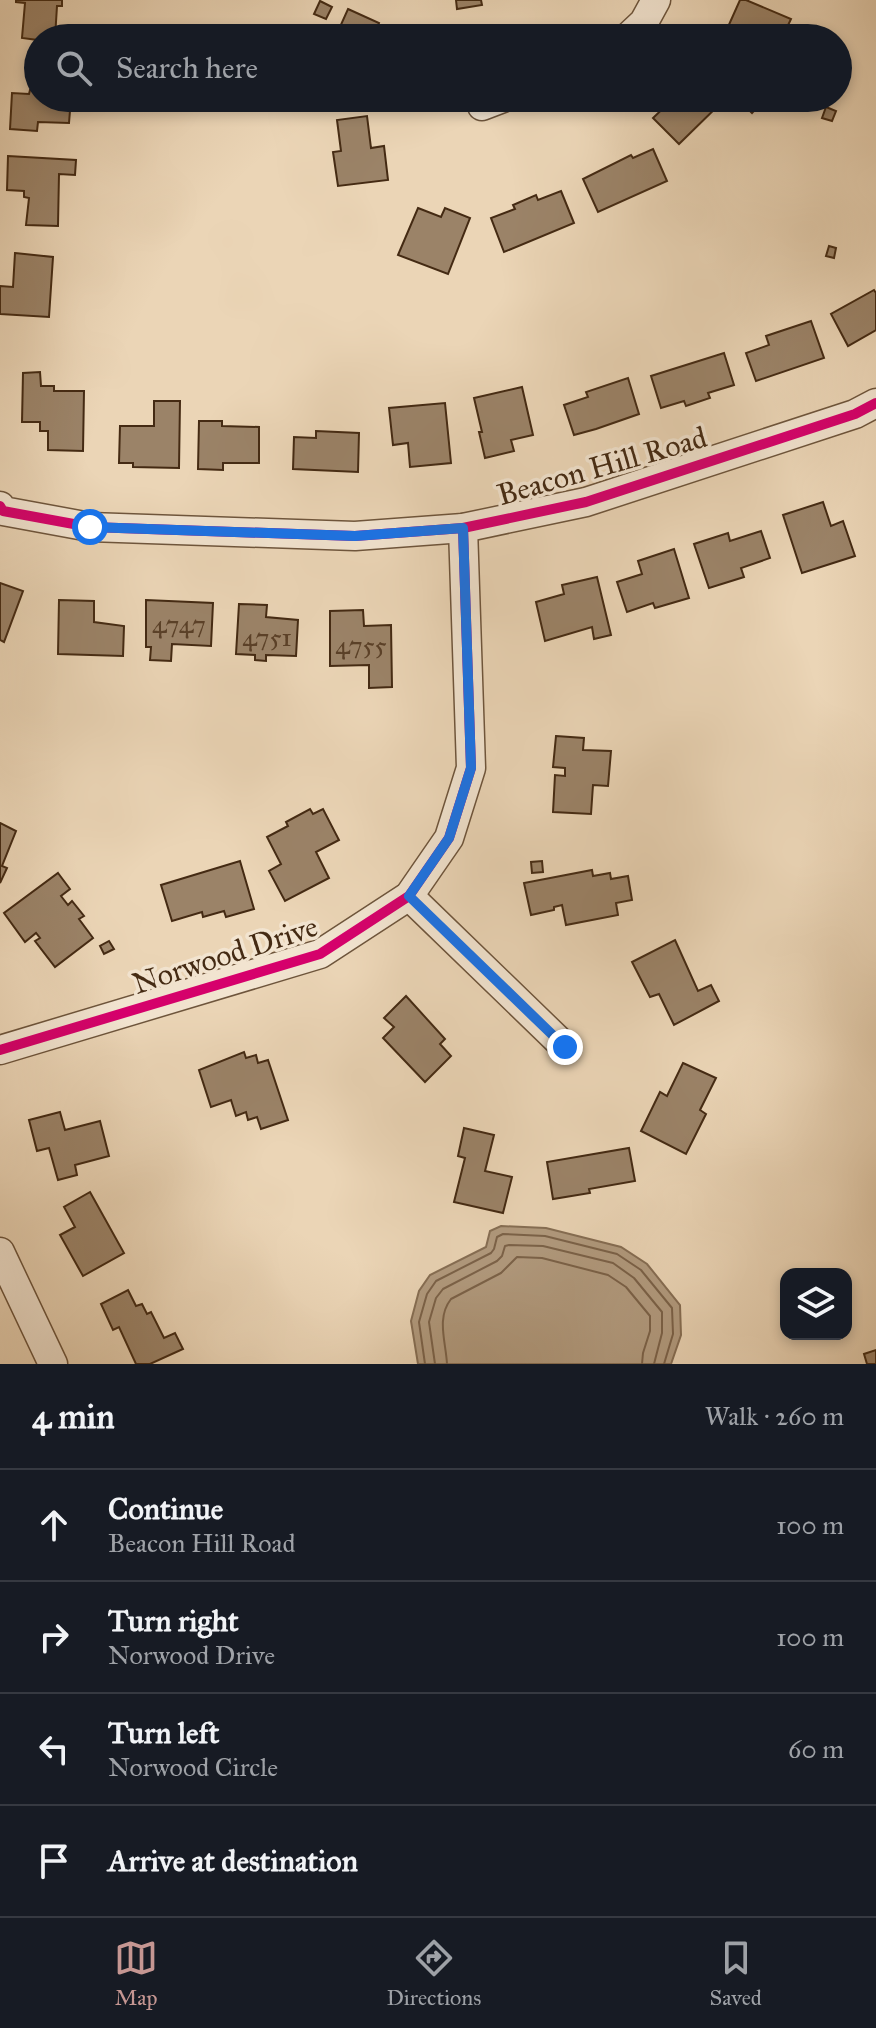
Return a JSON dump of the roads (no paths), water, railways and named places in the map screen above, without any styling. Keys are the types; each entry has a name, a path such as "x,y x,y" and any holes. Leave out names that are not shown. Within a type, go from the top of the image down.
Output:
{"street":[{"path":"642,24 656,0"},
{"name":"Beacon Hill Road","path":"0,506 3,511 90,527 355,536 463,528 586,502 855,414 876,403"},
{"name":"Norwood Drive","path":"0,1050 320,954 409,896 449,838 471,768 463,528"},
{"path":"409,896 565,1047"},
{"path":"0,1252 53,1364"}],"water":[{"path":"501,1226 546,1228 621,1247 647,1264 680,1305 681,1335 671,1364 418,1364 411,1321 419,1291 430,1275 486,1247 490,1231"}]}
